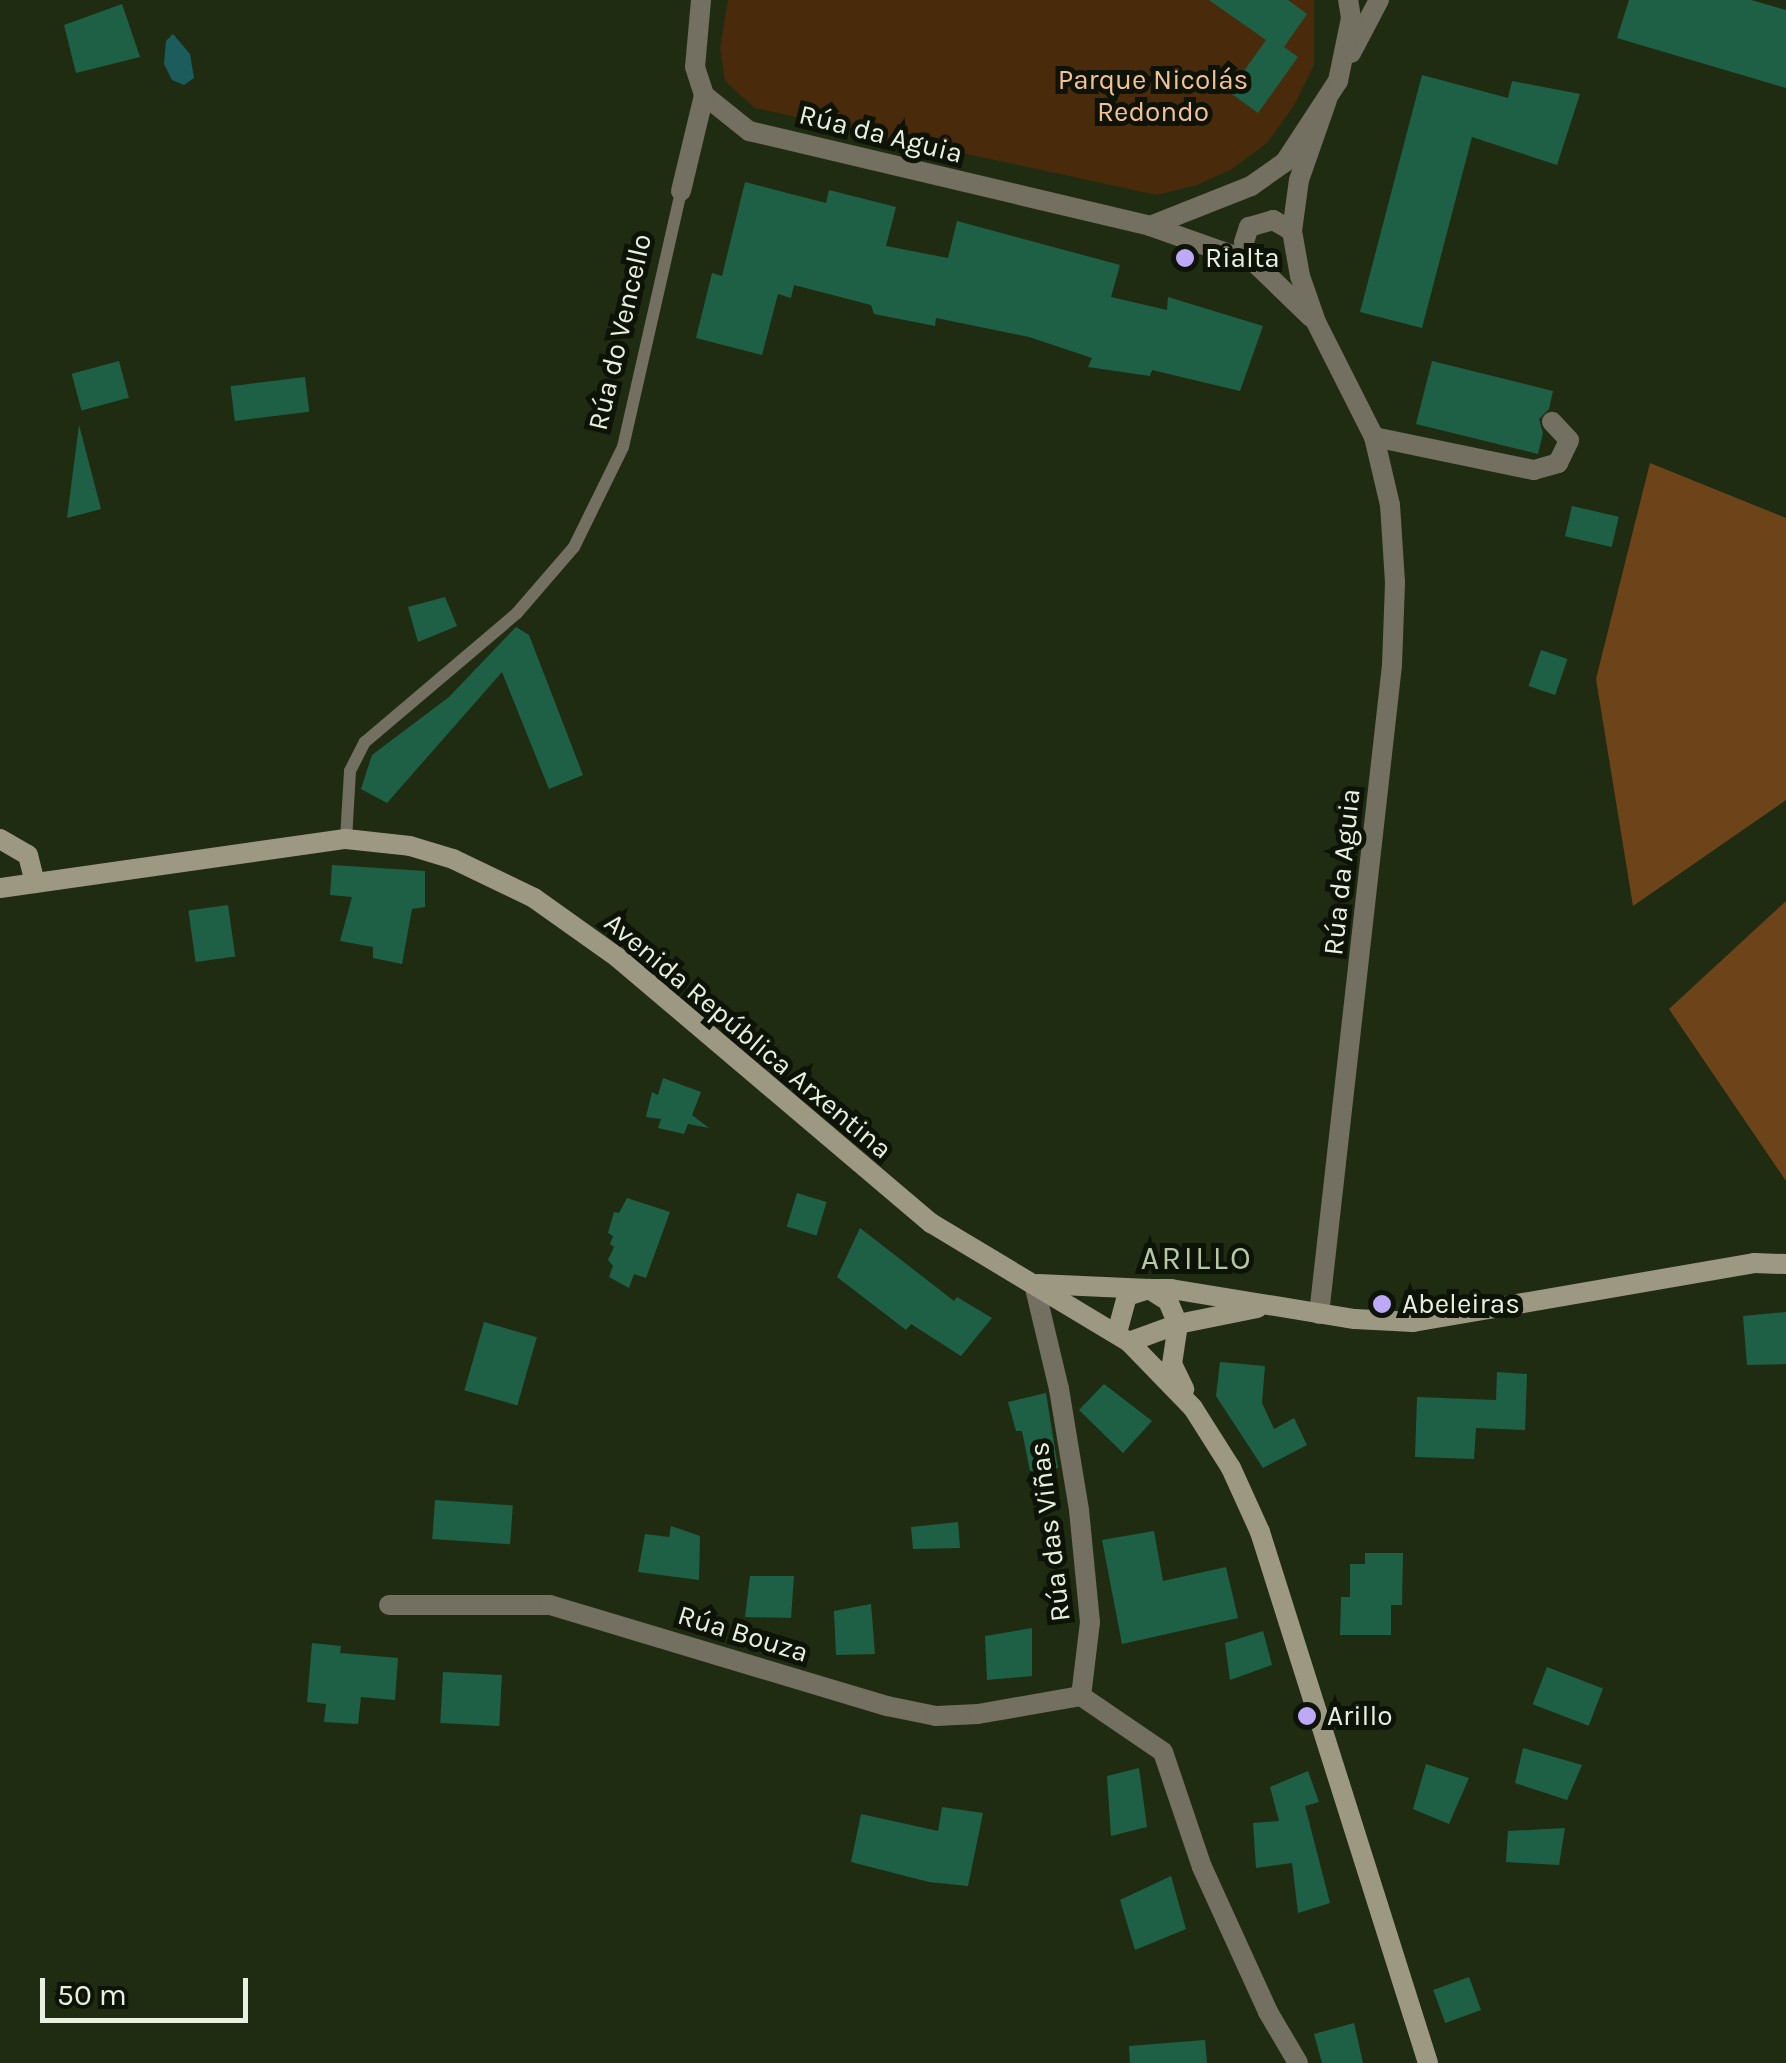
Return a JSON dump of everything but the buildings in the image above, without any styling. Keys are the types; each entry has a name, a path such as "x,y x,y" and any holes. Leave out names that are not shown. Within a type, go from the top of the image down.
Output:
{"main road":[{"name":"Avenida República Arxentina","path":"0,888 346,839 410,846 453,859 557,913 671,1000 884,1187 946,1233 1123,1338 1193,1408"},
{"path":"2,841 28,855 35,883"},
{"name":"Avenida República Arxentina","path":"1034,1284 1149,1289 1319,1314 1413,1322 1754,1262 1786,1264"},
{"path":"1178,1324 1168,1301 1149,1289 1127,1296 1123,1338 1268,1305"},
{"name":"Avenida República Arxentina","path":"1178,1324 1172,1364 1193,1408 1231,1468 1260,1532 1428,2063"}],"street":[{"path":"701,0 695,67 704,94"},
{"name":"Rúa da Aguia","path":"1319,1314 1392,664 1396,582 1390,505 1374,437 1316,322 1300,276 1292,231 1299,180 1332,91 1351,18 1348,0"},
{"path":"1332,91 1379,0"},
{"name":"Rúa da Aguia","path":"1150,226 1204,208 1285,162 1332,91"},
{"name":"Rúa do Vencello","path":"681,191 704,94"},
{"name":"Rúa da Aguia","path":"704,94 749,131 1150,226 1248,259 1316,322"},
{"path":"1248,259 1244,242 1250,227 1273,220 1292,231"},
{"path":"1374,437 1534,470 1558,463 1569,440 1552,422"},
{"name":"Rúa das Viñas","path":"1034,1284 1059,1389 1079,1510 1090,1622 1081,1696"},
{"name":"Rúa Bouza","path":"389,1604 550,1605 886,1706 936,1716 978,1714 1081,1696"},
{"path":"1081,1696 1164,1752 1202,1867 1268,2012 1298,2063"}],"lane":[{"name":"Rúa do Vencello","path":"346,839 350,771 365,742 517,613 574,548 622,447 681,191"}],"green space":[{"name":"Parque Nicolás Redondo","path":"728,0 1314,0 1314,65 1293,107 1267,143 1232,169 1197,185 1157,195 755,108 725,81 720,48"}],"shaded area":[{"path":"1650,463 1786,518 1786,800 1633,906 1596,679"},
{"path":"1786,901 1786,1181 1669,1009"}],"water":[{"path":"173,34 190,54 194,78 184,85 172,80 164,64 166,41"}],"place":[{"name":"Rialta","path":"1185,258"},
{"name":"Abeleiras","path":"1382,1304"},
{"name":"Arillo","path":"1307,1716"}],"district":[{"name":"ARILLO","path":"1197,1259"}]}
